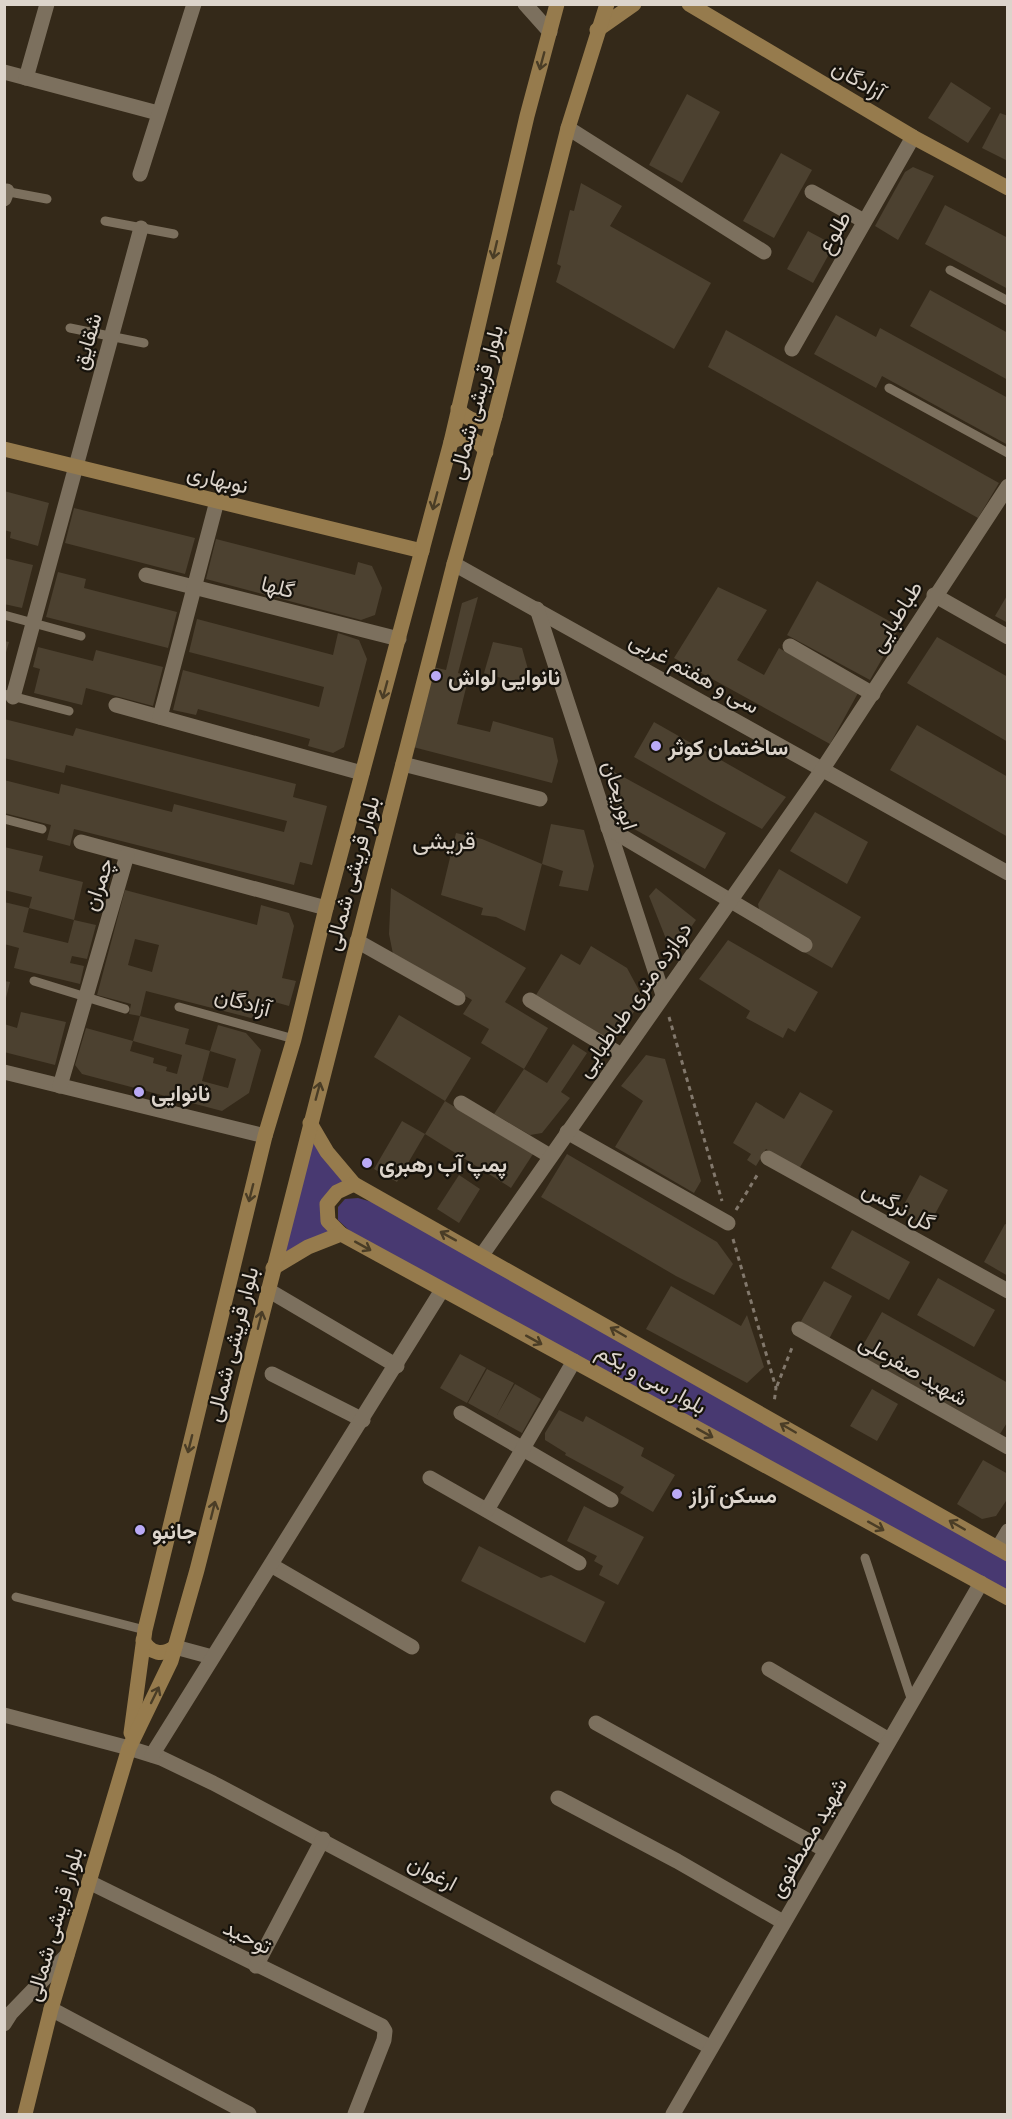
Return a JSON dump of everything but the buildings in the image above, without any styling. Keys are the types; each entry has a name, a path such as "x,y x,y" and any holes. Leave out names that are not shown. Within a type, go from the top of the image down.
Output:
{"main road":[{"name":"بلوار قریشی شمالی","path":"129,1748 144,1635 265,1136 294,1039 326,908 451,441 527,116 557,4"},
{"name":"بلوار قریشی شمالی","path":"25,2115 51,2009 129,1748 175,1647 568,128 607,4"},
{"path":"597,30 634,4"},
{"name":"آزادگان","path":"689,4 913,137 1008,188"},
{"path":"458,409 475,421 486,421 495,416"},
{"path":"451,441 459,438 471,439 479,443 486,452"},
{"name":"نوبهاری","path":"4,449 422,551"},
{"name":"بلوار سی و یکم","path":"309,1123 327,1152 354,1184 1003,1551"},
{"path":"273,1268 308,1247 342,1234 328,1221 327,1204 337,1192 354,1184"},
{"name":"بلوار سی و یکم","path":"342,1234 1008,1598"},
{"path":"144,1635 149,1648 157,1653 167,1652 175,1647"}],"street":[{"path":"26,78 47,4"},
{"path":"140,174 194,4"},
{"path":"525,4 550,32"},
{"path":"4,72 159,113"},
{"path":"568,128 764,252"},
{"name":"طلوع","path":"792,349 913,137"},
{"path":"812,192 864,221"},
{"name":"شقایق","path":"9,695 33,622 141,228"},
{"name":"طباطبایی","path":"822,770 873,694 934,595 1008,486"},
{"path":"160,717 217,501"},
{"name":"سی و هفتم غربی","path":"454,564 1008,873"},
{"name":"گلها","path":"146,575 399,639"},
{"path":"934,595 1008,637"},
{"name":"ابوریحان","path":"537,609 663,995"},
{"path":"789,646 873,694"},
{"path":"116,705 362,773"},
{"path":"403,764 540,799"},
{"name":"دوازده متری طباطبایی","path":"482,1255 822,770"},
{"path":"608,828 805,945"},
{"path":"81,842 127,855"},
{"name":"چمران","path":"60,1086 127,855 326,908"},
{"path":"357,941 458,998"},
{"path":"530,1000 621,1055"},
{"path":"4,1072 265,1136"},
{"path":"461,1103 550,1156"},
{"path":"567,1132 728,1223"},
{"name":"گل نرگس","path":"768,1158 1008,1291"},
{"path":"268,1290 397,1366"},
{"path":"152,1755 397,1366 442,1290"},
{"name":"شهید صفرعلی","path":"799,1329 1008,1447"},
{"path":"487,1510 574,1361"},
{"path":"272,1374 363,1420"},
{"path":"461,1413 611,1500"},
{"path":"430,1478 579,1563"},
{"path":"1003,1551 1008,1531"},
{"path":"271,1565 412,1647"},
{"name":"شهید مصطفوی","path":"673,2115 710,2047 981,1583"},
{"path":"175,1647 212,1657"},
{"path":"769,1669 889,1740"},
{"name":"ارغوان","path":"4,1715 152,1755 213,1783 323,1839 710,2047"},
{"path":"596,1723 825,1851"},
{"path":"558,1798 677,1861 783,1922"},
{"path":"256,1966 323,1839"},
{"name":"توحید","path":"89,1882 382,2026 386,2031 355,2115"},
{"path":"7,2016 67,1955"},
{"path":"51,2009 249,2115"}],"lane":[{"path":"5,194 47,199"},
{"path":"105,221 174,234"},
{"path":"950,270 1008,302"},
{"path":"69,327 144,343"},
{"path":"889,388 1008,453"},
{"path":"4,615 81,636"},
{"path":"9,695 69,711"},
{"path":"4,819 42,830"},
{"path":"34,981 125,1009"},
{"name":"آزادگان","path":"179,1007 294,1039"},
{"path":"865,1558 912,1701"},
{"path":"16,1597 144,1635"}],"path":[{"path":"728,1223 768,1158"},
{"path":"776,1388 799,1329"}],"shaded area":[{"path":"312,1138 344,1182 324,1198 320,1213 332,1232 282,1256"},
{"path":"358,1198 372,1202 1007,1558 1007,1593 352,1233 338,1220 338,1207 345,1199"}],"place":[{"name":"نانوایی لواش","path":"436,676"},
{"name":"ساختمان کوثر","path":"656,746"},
{"name":"نانوایی","path":"139,1092"},
{"name":"پمپ آب رهبری","path":"367,1163"},
{"name":"مسکن آراز","path":"677,1494"},
{"name":"جانبو","path":"140,1530"}],"district":[{"name":"قریشی","path":"444,839"}]}
